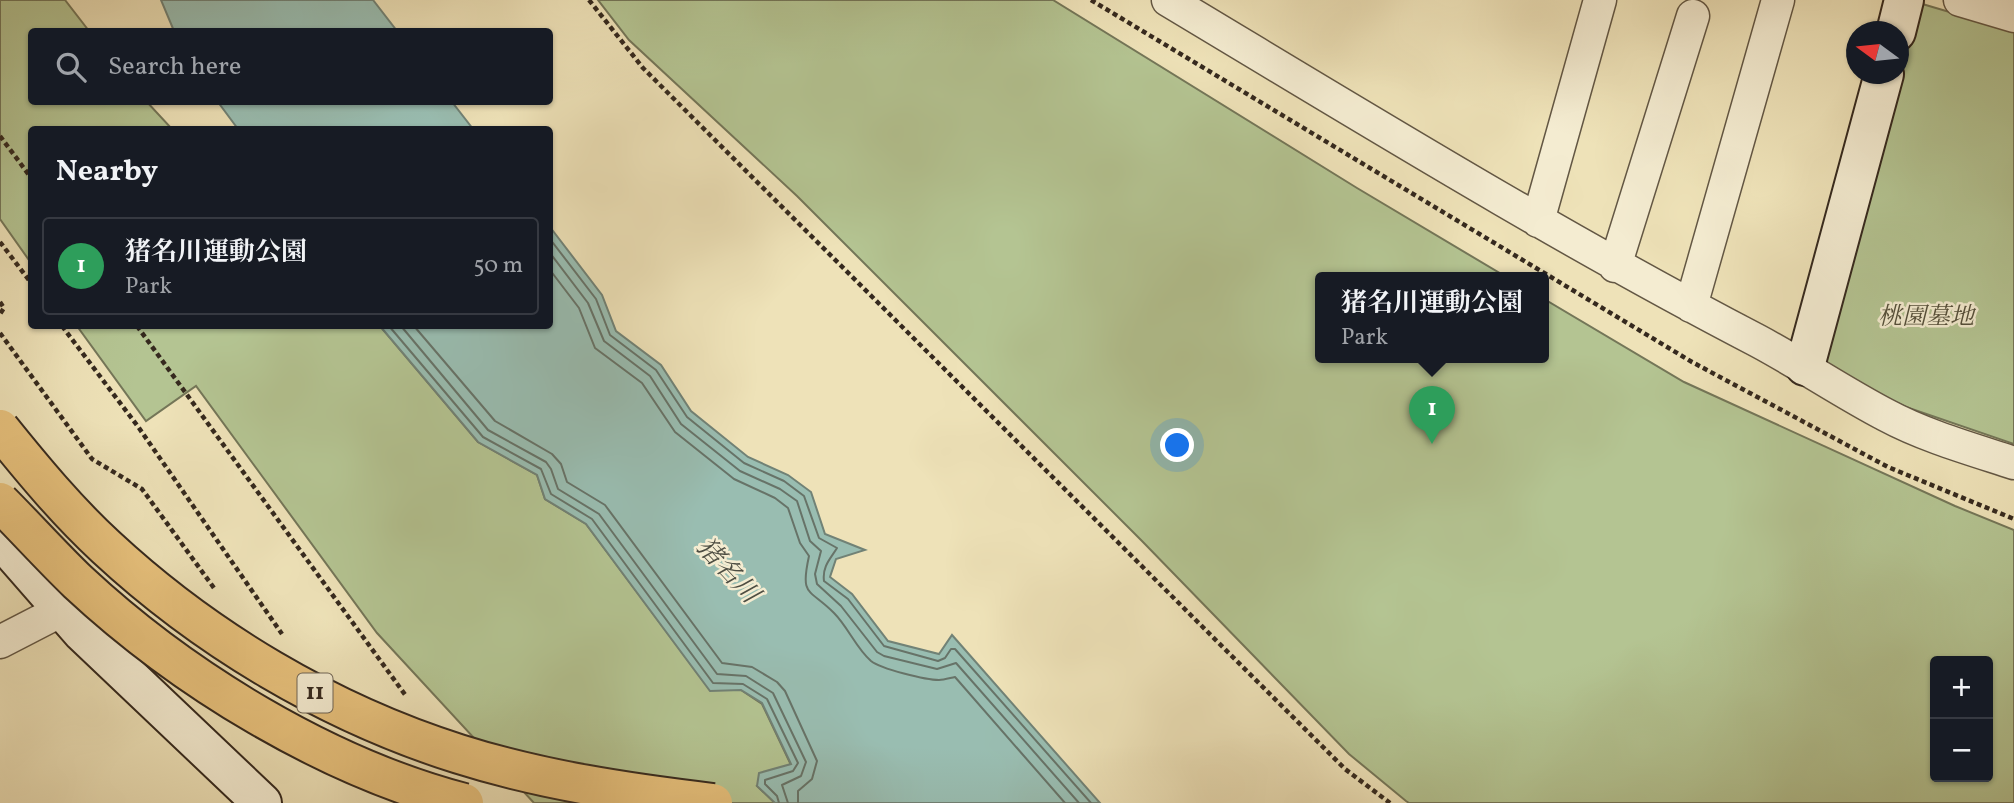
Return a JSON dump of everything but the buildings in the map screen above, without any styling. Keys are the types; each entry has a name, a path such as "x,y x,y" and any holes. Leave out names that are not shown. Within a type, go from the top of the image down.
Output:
{"highway":[{"name":"11","path":"0,429 37,475 106,547 184,612 269,669 364,718 459,754 564,781 713,803"},
{"name":"11","path":"0,502 79,583 165,654 258,716 347,762 464,803"}],"street":[{"path":"1168,0 1538,222 1615,266 1805,366 1887,416 2014,463"},
{"path":"1538,222 1600,0"},
{"path":"1691,306 1778,0"},
{"path":"1899,21 1904,0"},
{"path":"1960,0 2014,16"},
{"path":"1615,266 1693,16"},
{"path":"1805,366 1881,84"},
{"path":"0,538 82,632 262,803"},
{"path":"0,642 62,610"}],"path":[{"path":"589,0 653,78 1345,769 1390,803"},
{"path":"1091,0 1543,272"},
{"path":"0,135 28,174"},
{"path":"0,242 28,280"},
{"path":"1549,276 1692,362 1888,467 2014,519"},
{"path":"0,302 4,308 0,314"},
{"path":"64,329 139,428 288,642"},
{"path":"139,329 411,702"}],"green space":[{"path":"0,0 65,0 87,28 28,28 28,105 150,105 169,126 28,126 28,259 0,219"},
{"path":"598,0 1053,0 1498,272 1315,272 1315,363 1549,363 1549,302 1684,382 1955,506 2014,530 2014,803 1409,803 1349,754 1142,541 797,196 629,40"},
{"name":"桃園墓地","path":"1919,3 2014,31 2014,444 1906,407 1821,367 1897,84 1909,84 1909,40"},
{"path":"79,329 383,329 478,442 537,475 545,499 586,524 710,690 741,690 762,704 791,765 757,786 775,803 534,803 377,633 196,386 146,421"}],"water":[{"path":"161,0 373,0 395,28 173,28"},
{"path":"220,105 454,105 471,126 236,126"},
{"name":"猪名川","path":"553,231 602,295 616,331 661,365 691,411 748,457 788,475 811,492 825,534 865,550 836,559 830,577 852,594 888,641 939,654 952,635 1100,803 775,803 757,786 759,773 791,764 762,703 741,690 710,691 586,524 545,499 537,475 478,442 383,329 553,329"}],"place":[{"name":"猪名川運動公園","path":"1432,444"}]}
